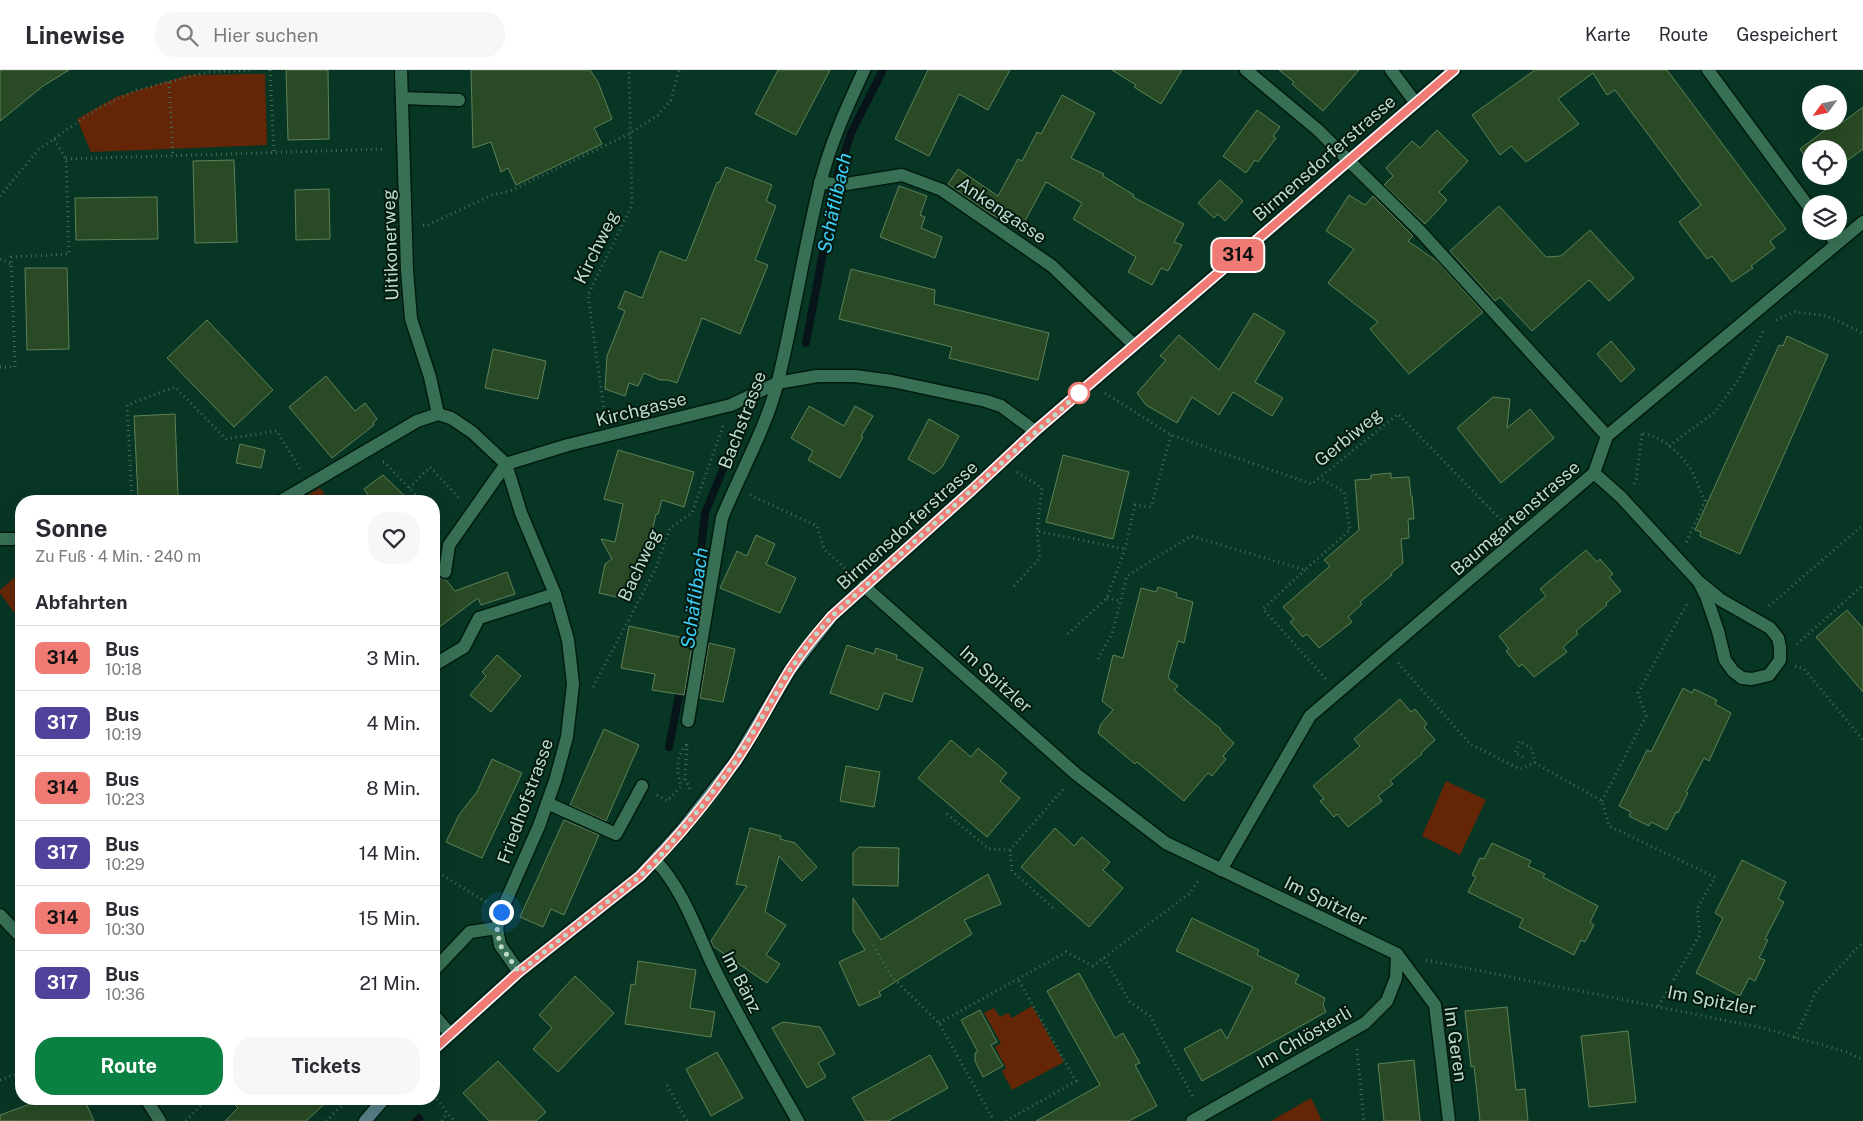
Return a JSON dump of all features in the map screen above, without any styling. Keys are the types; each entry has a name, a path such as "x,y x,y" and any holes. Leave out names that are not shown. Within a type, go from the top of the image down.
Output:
{"main road":[{"name":"Birmensdorferstrasse","path":"440,1043 519,972 640,876 656,861 702,806 736,761 790,670 812,639 832,616 1035,431 1454,70"},
{"path":"364,1121 379,1105"}],"street":[{"name":"Uitikonerweg","path":"401,70 407,270 411,320 430,377 438,414"},
{"name":"Bachstrasse","path":"688,721 722,518 734,488 752,454 777,383 829,184 838,127 864,70"},
{"path":"1246,70 1318,130 1420,231 1608,436"},
{"path":"1392,70 1415,102"},
{"path":"1708,70 1802,198"},
{"path":"402,98 460,100"},
{"name":"Ankengasse","path":"829,184 902,175 942,190 1052,266 1134,345"},
{"name":"Baumgartenstrasse","path":"1221,870 1310,716 1594,473 1608,436 1628,418 1863,222"},
{"path":"1833,240 1836,244"},
{"name":"Kirchgasse","path":"506,464 568,444 731,405 777,383 817,376 855,376 892,380 1001,406 1035,431"},
{"path":"291,495 417,421 438,414 451,418 472,432 506,464 449,545 445,572"},
{"name":"Friedhofstrasse","path":"497,928 501,912 555,781 567,736 573,684 568,640 555,594 520,513 506,464"},
{"path":"1594,473 1621,497 1699,582 1721,600 1770,628 1778,638 1780,660 1769,675 1760,679 1742,678 1733,671 1725,660 1715,623 1699,582"},
{"path":"0,539 15,539"},
{"name":"Im Spitzler","path":"864,586 1076,774 1166,843 1208,865 1397,954"},
{"path":"440,661 464,647 479,618 555,594"},
{"path":"547,803 616,834 642,786"},
{"name":"Im Bänz","path":"656,861 677,889 717,974 798,1121"},
{"path":"0,915 15,931"},
{"path":"440,964 470,932 497,928 500,945 519,972"},
{"name":"Im Chlösterli","path":"1197,1118 1365,1023 1387,1001 1396,978 1397,954"},
{"name":"Im Geren","path":"1397,954 1435,1004 1449,1121"},
{"path":"440,1022 450,1034"},
{"path":"150,1105 160,1121"}],"path":[{"path":"0,196 39,150 97,109 137,90 209,72 254,70"},
{"path":"270,70 274,152"},
{"name":"Kirchweg","path":"608,435 600,393 588,295 632,205 628,70"},
{"path":"407,226 428,225 492,195 510,191 629,134 658,115 671,100 679,70"},
{"path":"170,82 173,155"},
{"path":"0,367 15,367 11,257 70,254 66,159 54,139"},
{"path":"66,159 404,148"},
{"path":"0,259 11,264"},
{"path":"1773,321 1795,312 1827,316 1863,333"},
{"path":"1669,446 1715,412 1739,379 1766,324"},
{"path":"132,495 127,405 175,387 226,439 277,431 310,484"},
{"name":"Gerbiweg","path":"1104,392 1171,435 1312,484 1398,414 1518,538"},
{"name":"Bachweg","path":"588,695 656,568 670,528 692,512 731,405"},
{"path":"1628,418 1643,434 1651,434 1669,446 1688,465 1705,500 1678,559"},
{"path":"1621,497 1636,481 1643,434"},
{"path":"1068,634 1106,598 1125,549 1135,505 1151,508 1171,435"},
{"path":"376,466 384,462 416,495"},
{"path":"409,488 430,467 454,491 471,513"},
{"path":"1014,586 1040,558 1036,532 1042,488 1017,472"},
{"path":"1320,478 1344,492 1350,530 1263,609 1338,692"},
{"path":"734,488 817,526 824,549 847,570"},
{"path":"331,495 337,491"},
{"path":"1756,621 1771,603 1863,526"},
{"path":"1036,532 1125,549"},
{"path":"1098,659 1112,634 1127,576 1191,536 1305,570"},
{"path":"1658,1007 1700,934 1697,909 1715,877 1609,826 1602,801 1646,716 1638,692 1699,582"},
{"path":"1863,585 1780,660 1804,669 1863,740"},
{"path":"1106,598 1120,601"},
{"path":"1387,650 1470,744 1520,768 1535,763 1602,801"},
{"path":"688,721 686,779 690,789"},
{"path":"1523,758 1515,753 1520,741 1532,749 1535,763"},
{"path":"642,786 667,801 681,787 677,771 680,750 687,744"},
{"path":"1053,908 1012,871 1010,850 1076,774"},
{"path":"947,814 989,849 1010,850"},
{"path":"939,1023 1066,952 1093,966 1189,894 1208,865"},
{"path":"440,874 501,912"},
{"path":"1795,1038 1816,992 1863,942"},
{"path":"874,945 892,977 939,1023 994,1121"},
{"name":"Im Spitzler","path":"1397,954 1763,1028 1847,1052 1863,1060"},
{"path":"1104,958 1130,1002 1150,1016 1197,1118"},
{"path":"1006,1121 1076,1081 1018,979"},
{"path":"1355,1029 1364,1121"},
{"path":"0,1080 15,1074"},
{"path":"667,1085 687,1121"},
{"path":"440,1103 455,1121"},
{"path":"186,1121 201,1105"},
{"path":"326,1121 343,1105"},
{"path":"442,1121 447,1113"}],"shaded area":[{"path":"265,74 267,145 91,152 77,119 116,97 188,75"},
{"path":"320,488 325,495 308,495"},
{"path":"15,577 15,614 0,593 0,590"},
{"path":"1446,781 1486,800 1460,855 1422,836"},
{"path":"1032,1006 1064,1062 1012,1090 1002,1071 1006,1068 995,1047 1001,1043 984,1013 994,1008 1000,1017 1008,1013 1012,1018"},
{"path":"1311,1098 1322,1121 1271,1121"}],"building":[{"path":"0,70 69,70 43,86 0,121"},
{"path":"286,70 328,70 329,139 288,140"},
{"path":"471,70 590,70 598,82 612,119 594,128 602,144 516,185 508,168 501,172 491,142 473,148"},
{"path":"778,70 830,70 796,135 755,114"},
{"path":"928,70 1010,70 988,110 959,94 929,156 895,139"},
{"path":"1112,70 1182,70 1161,104"},
{"path":"1279,70 1359,70 1323,111"},
{"path":"1535,70 1667,70 1786,229 1770,241 1775,248 1751,266 1753,268 1732,282 1712,256 1707,259 1679,222 1701,205 1615,90 1607,95 1593,73 1558,99 1579,124 1526,162 1511,146 1500,155 1472,115"},
{"path":"1062,95 1095,113 1071,158 1104,174 1103,176 1134,195 1133,197 1184,224 1174,242 1182,245 1168,271 1161,268 1152,285 1128,272 1136,257 1073,219 1082,203 1046,182 1020,230 989,213 948,184 958,169 998,196 1018,159 1022,161 1037,132 1041,134"},
{"path":"1863,107 1863,149 1847,161 1847,140 1812,140 1825,130 1848,130 1848,118"},
{"path":"1257,110 1280,127 1273,136 1276,138 1258,162 1255,160 1246,173 1223,156"},
{"path":"1437,130 1468,161 1439,192 1447,200 1425,224 1384,185 1393,176 1386,168 1412,141 1420,148"},
{"path":"234,160 237,242 195,243 193,161"},
{"path":"726,167 772,185 766,201 776,206 755,260 768,265 740,334 702,318 677,383 660,380 644,373 638,386 629,383 625,396 605,389 607,356 625,311 618,308 625,291 642,298 660,251 686,261 717,182 719,183"},
{"path":"1220,180 1243,201 1225,221 1218,214 1214,218 1198,203"},
{"path":"899,186 927,196 920,215 925,217 921,228 942,237 935,258 880,237"},
{"path":"329,189 330,239 296,240 295,190"},
{"path":"1349,195 1365,205 1373,196 1413,236 1408,241 1438,262 1483,312 1409,374 1370,329 1378,322 1328,283 1354,249 1326,231"},
{"path":"157,197 158,239 76,240 75,198"},
{"path":"1499,206 1546,257 1561,256 1590,230 1634,278 1609,301 1589,280 1532,331 1500,297 1495,301 1450,251"},
{"path":"25,268 67,268 69,349 27,350"},
{"path":"851,269 935,290 934,304 1049,333 1038,380 949,358 952,347 839,319"},
{"path":"1254,313 1285,332 1255,382 1283,398 1272,416 1233,392 1219,415 1192,397 1177,423 1146,405 1137,393 1166,360 1160,356 1179,335 1219,370"},
{"path":"207,320 273,390 234,427 167,358"},
{"path":"1787,336 1828,355 1740,554 1700,536 1701,532 1695,530 1779,345 1783,346"},
{"path":"1611,341 1635,369 1621,382 1597,354"},
{"path":"493,349 546,361 538,399 485,388"},
{"path":"326,376 355,411 365,403 377,419 373,423 374,425 332,458 289,407"},
{"path":"1493,397 1510,399 1507,428 1530,409 1554,438 1501,483 1457,428"},
{"path":"809,406 844,426 855,406 873,416 840,478 808,460 813,451 791,438"},
{"path":"175,414 178,495 138,495 134,416"},
{"path":"929,419 959,436 942,467 934,474 908,459"},
{"path":"240,444 265,450 261,468 236,463"},
{"path":"618,450 694,472 684,507 662,500 658,514 656,514 642,577 634,576 629,600 599,593 605,564 612,559 601,539 615,542 623,504 604,499"},
{"path":"1063,455 1129,472 1113,539 1046,522"},
{"path":"1391,473 1391,478 1409,477 1412,496 1414,519 1408,519 1409,538 1401,539 1403,563 1360,602 1362,604 1348,617 1352,622 1319,648 1307,634 1303,637 1290,622 1294,619 1283,607 1330,566 1324,560 1359,530 1355,480 1371,479 1371,475"},
{"path":"383,475 404,495 368,495 364,489"},
{"path":"756,535 775,544 766,564 796,578 780,613 720,588 737,551 747,556"},
{"path":"1586,550 1597,562 1600,559 1613,574 1609,577 1621,591 1576,631 1578,634 1563,647 1567,652 1534,677 1522,664 1519,667 1506,651 1509,649 1499,636 1546,596 1540,589"},
{"path":"507,572 515,594 481,605 478,598 440,626 440,578 446,580 455,591"},
{"path":"1158,587 1177,593 1176,597 1193,602 1184,643 1178,641 1168,678 1178,686 1174,690 1221,729 1234,743 1223,756 1226,759 1212,776 1208,773 1184,801 1098,733 1101,724 1113,710 1102,701 1113,655 1123,658 1141,588 1156,592"},
{"path":"1847,610 1863,628 1863,692 1816,637"},
{"path":"629,626 693,640 684,695 652,690 655,674 621,668"},
{"path":"709,643 735,649 723,702 700,698"},
{"path":"847,645 874,654 876,648 897,655 896,659 923,668 912,702 884,693 878,710 830,693"},
{"path":"497,655 521,676 491,712 470,695 486,676 482,672"},
{"path":"1683,688 1692,693 1694,689 1717,700 1715,704 1731,713 1709,761 1704,758 1686,792 1688,793 1678,813 1676,812 1667,830 1651,822 1649,826 1629,816 1631,812 1619,806 1647,750 1651,752"},
{"path":"1400,699 1411,712 1415,709 1427,724 1424,727 1435,740 1422,754 1390,781 1393,784 1378,796 1382,801 1348,827 1337,814 1334,817 1320,801 1324,799 1313,786 1360,746 1354,739"},
{"path":"604,729 639,745 606,821 570,805"},
{"path":"951,740 971,757 978,748 1007,773 1000,781 1020,798 987,837 918,778"},
{"path":"492,759 522,773 482,858 446,842 459,815 477,792"},
{"path":"846,766 880,772 874,807 840,801"},
{"path":"564,820 599,835 564,915 551,909 543,927 520,917"},
{"path":"750,828 781,836 780,839 795,843 817,867 802,881 779,856 765,912 786,925 766,955 780,964 767,983 714,947 711,941 747,886 736,884"},
{"path":"1055,828 1074,846 1082,837 1110,862 1103,870 1123,888 1089,927 1021,867"},
{"path":"1492,843 1531,861 1528,866 1545,874 1543,877 1598,906 1590,922 1594,925 1585,942 1581,940 1574,955 1519,927 1523,919 1468,892 1476,877 1472,875 1480,858 1484,859"},
{"path":"859,847 899,848 898,886 853,885 853,853"},
{"path":"1742,860 1786,882 1778,899 1784,902 1765,939 1768,940 1759,958 1765,960 1755,981 1749,978 1740,996 1696,973 1723,918 1715,913"},
{"path":"988,874 1001,904 964,920 972,934 879,992 881,996 859,1006 839,962 865,950 853,931 853,898 881,940"},
{"path":"1192,918 1259,950 1257,955 1299,975 1295,983 1325,998 1323,1005 1326,1012 1202,1081 1184,1049 1221,1029 1227,1039 1253,987 1176,951"},
{"path":"638,961 696,970 690,1008 715,1012 711,1037 625,1024 631,984 635,985"},
{"path":"1079,973 1115,1038 1123,1033 1140,1063 1135,1065 1157,1106 1129,1121 1036,1121 1100,1085 1047,991"},
{"path":"575,976 614,1013 558,1072 533,1049 552,1028 539,1015"},
{"path":"1507,1007 1516,1090 1525,1089 1528,1121 1480,1121 1474,1066 1471,1067 1465,1011"},
{"path":"980,1010 997,1042 991,1045 1003,1066 983,1077 975,1061 975,1053 978,1052 961,1020"},
{"path":"783,1022 820,1027 835,1054 818,1063 826,1077 807,1088 772,1028"},
{"path":"1628,1031 1636,1102 1589,1107 1581,1036"},
{"path":"717,1052 743,1098 711,1116 686,1069"},
{"path":"930,1055 948,1088 888,1121 865,1121 852,1098"},
{"path":"1414,1060 1420,1121 1384,1121 1378,1064"},
{"path":"498,1061 546,1112 536,1121 489,1121 463,1093"},
{"path":"28,1105 87,1105 94,1121 0,1121 0,1115"},
{"path":"235,1105 323,1105 306,1121 225,1121 238,1108"}],"waterway":[{"name":"Schäflibach","path":"806,343 838,173 851,133 883,70"},
{"name":"Schäflibach","path":"688,649 694,615 705,513 730,452"},
{"name":"Schäflibach","path":"669,747 681,685"},
{"name":"Schäflibach","path":"416,1121 419,1118"}],"bus line":[{"name":"314","path":"440,1044 519,972 593,915 656,861 702,806 736,761 790,670 812,639 832,616 1035,431 1454,70"}],"route":[{"path":"501,912 497,928 500,945 519,972 640,876 656,861 682,830 736,761 790,670 812,639 832,616 1079,393"}]}
